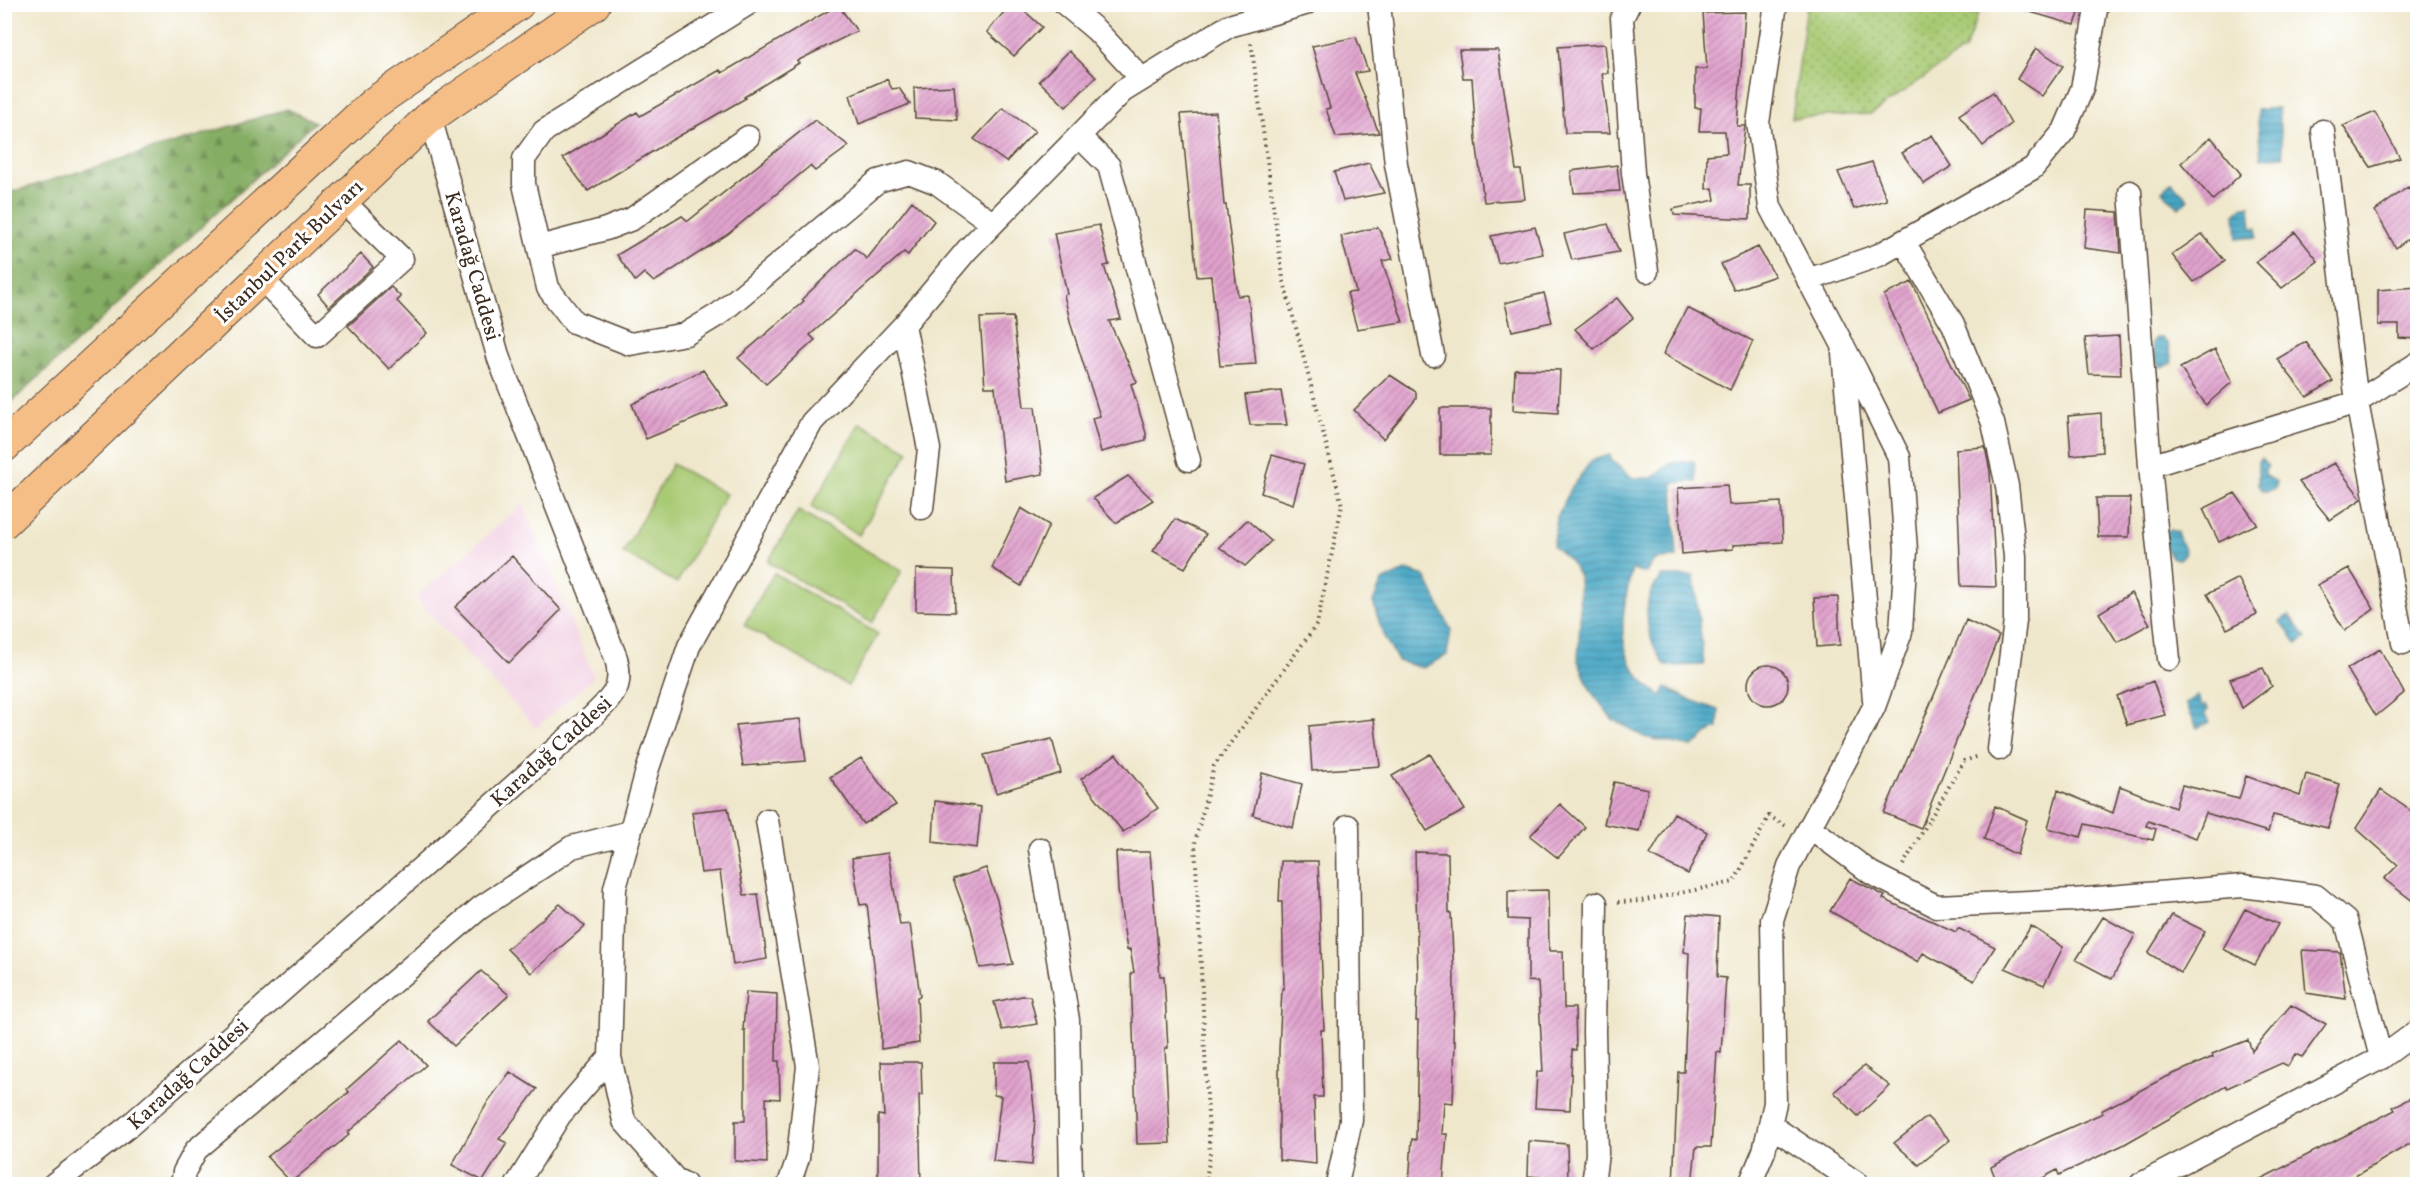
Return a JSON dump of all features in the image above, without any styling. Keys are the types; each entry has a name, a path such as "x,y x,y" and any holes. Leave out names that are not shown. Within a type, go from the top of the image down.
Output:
{"highway":[{"path":"4,446 374,103 518,4"},
{"name":"İstanbul Park Bulvarı","path":"4,522 430,117 594,4"}],"street":[{"path":"748,4 544,132 524,159 524,184 548,288 574,322 630,344 686,334 719,314 878,181 909,172 937,183 992,224"},
{"path":"1065,4 1096,30 1142,79"},
{"path":"686,1185 675,1179 624,1121 610,1057 615,888 647,771 689,646 812,422 904,325 966,249 1123,91 1228,26 1305,4"},
{"path":"1379,4 1396,164 1433,355"},
{"path":"1629,4 1622,18 1633,173 1647,271"},
{"path":"1750,1185 1764,1151 1775,1103 1772,920 1789,866 1874,708 1901,632 1906,550 1899,457 1770,207 1758,123 1776,4"},
{"path":"1808,280 1879,255 2033,168 2064,132 2082,89 2097,4"},
{"name":"Karadağ Caddesi","path":"54,1185 129,1126 593,716 610,698 619,683 616,658 499,359 430,117"},
{"path":"2323,131 2357,402 2403,644"},
{"path":"1079,136 1109,166 1189,460"},
{"path":"539,247 606,229 632,219 748,137"},
{"path":"2130,192 2150,466 2169,659"},
{"path":"261,278 317,336 402,259 342,200"},
{"path":"1904,242 1953,324 1992,423 2007,486 2015,556 2015,621 1999,749"},
{"path":"904,325 929,449 922,508"},
{"path":"1842,344 1874,708"},
{"path":"2150,466 2357,402 2418,363"},
{"path":"767,820 784,906 808,1066 798,1158 789,1185"},
{"path":"1337,1185 1351,1120 1348,825"},
{"path":"182,1185 184,1172 196,1150 480,908 572,847 630,832"},
{"path":"1808,833 1871,873 1936,906 2074,900 2243,886 2316,896 2346,921 2381,1058"},
{"path":"1040,849 1068,1020 1071,1185"},
{"path":"1593,1185 1597,1154 1594,1032 1596,903"},
{"path":"2141,1185 2381,1058 2418,1031"},
{"path":"517,1185 560,1115 610,1057"},
{"path":"1770,1125 1858,1185"}],"path":[{"path":"1205,1185 1210,1156 1195,843 1214,766 1317,624 1342,505 1283,278 1249,20"},
{"path":"1892,883 1964,761 1999,749"},
{"path":"1596,903 1641,901 1734,882 1769,816 1808,833"}],"shaded area":[{"path":"523,504 594,677 536,728 415,598"}],"green space":[{"path":"1807,4 1981,5 1965,49 1871,114 1792,118"},
{"path":"287,109 315,122 5,408 5,194"},
{"path":"860,423 909,451 859,535 811,507"},
{"path":"672,464 726,494 677,583 623,553"},
{"path":"798,511 902,571 872,623 768,562"},
{"path":"774,573 878,634 848,686 744,625"}],"water":[{"path":"2278,108 2283,156 2261,158 2257,110"},
{"path":"2172,182 2188,199 2179,208 2162,191"},
{"path":"2250,205 2252,228 2257,228 2257,237 2237,239 2235,214 2244,206"},
{"path":"2156,338 2162,338 2168,344 2171,364 2161,367 2155,360 2152,343"},
{"path":"1610,455 1612,461 1633,478 1652,478 1671,463 1694,461 1696,481 1673,483 1677,557 1654,560 1646,573 1632,569 1623,622 1627,654 1634,669 1645,683 1661,696 1666,687 1688,699 1719,710 1718,728 1692,747 1644,737 1612,719 1591,691 1578,661 1579,576 1570,561 1553,546 1557,517 1572,487 1592,460"},
{"path":"2261,458 2268,466 2264,471 2265,476 2277,482 2276,487 2269,491 2263,491 2258,485 2258,461"},
{"path":"2166,531 2177,532 2185,553 2179,559 2172,558 2162,540"},
{"path":"1407,570 1425,576 1451,630 1447,655 1423,668 1398,661 1383,635 1373,602 1382,581"},
{"path":"1662,576 1694,576 1704,665 1666,666 1656,650 1649,631 1647,611 1651,592"},
{"path":"2289,615 2306,638 2297,644 2280,621"},
{"path":"2197,696 2202,706 2206,705 2209,710 2205,712 2210,722 2197,728 2185,703"}],"building":[{"path":"1011,4 1017,4 1042,27 1014,56 987,32"},
{"path":"2021,4 2082,4 2075,25 2020,9"},
{"path":"838,5 857,31 797,61 799,63 744,97 746,98 588,191 563,158 637,112 640,116 720,70 722,73"},
{"path":"1745,12 1737,126 1745,126 1738,185 1750,185 1750,219 1674,215 1673,209 1715,200 1713,188 1706,189 1707,155 1727,153 1725,131 1699,131 1701,108 1695,108 1695,69 1707,69 1703,13"},
{"path":"1356,37 1368,71 1355,73 1379,133 1336,137 1326,109 1330,108 1312,46"},
{"path":"1605,44 1608,73 1602,73 1610,133 1565,133 1558,47"},
{"path":"2036,48 2063,66 2042,96 2017,79"},
{"path":"1459,50 1498,50 1516,170 1521,170 1525,199 1484,202 1476,140 1472,78 1463,78"},
{"path":"1069,51 1096,77 1066,107 1039,81"},
{"path":"887,79 892,89 899,88 910,104 859,124 850,95"},
{"path":"954,86 957,120 915,118 914,88"},
{"path":"1993,92 2011,124 1983,146 1959,115"},
{"path":"1003,108 1035,131 1006,162 974,139"},
{"path":"1216,112 1224,205 1226,205 1238,296 1248,295 1256,364 1220,366 1211,276 1197,277 1181,114"},
{"path":"2375,112 2400,158 2371,167 2343,126"},
{"path":"815,120 849,146 815,171 810,166 728,234 654,282 644,273 635,281 617,255 682,216 688,221"},
{"path":"1932,135 1952,166 1924,184 1902,153"},
{"path":"2211,137 2241,174 2213,200 2181,163"},
{"path":"1872,162 1887,200 1854,209 1838,172"},
{"path":"1369,163 1384,193 1343,201 1334,172"},
{"path":"1617,165 1620,191 1574,193 1571,171"},
{"path":"2408,187 2418,202 2418,231 2396,248 2375,211"},
{"path":"912,201 934,221 908,255 904,252 810,335 815,340 766,384 738,358 804,301 802,299 855,249 867,259"},
{"path":"2087,210 2118,212 2121,253 2084,248"},
{"path":"1608,224 1619,252 1572,260 1564,234"},
{"path":"1099,225 1109,265 1104,266 1121,319 1109,321 1137,382 1131,384 1146,433 1146,440 1101,452 1092,418 1100,416 1071,325 1054,233"},
{"path":"1378,227 1393,259 1382,261 1403,322 1357,329 1347,293 1356,292 1341,236"},
{"path":"1535,227 1543,254 1498,263 1491,236"},
{"path":"2295,232 2318,261 2282,288 2256,262"},
{"path":"2202,234 2225,261 2194,282 2172,255"},
{"path":"1758,247 1775,276 1734,290 1721,264"},
{"path":"361,254 373,267 329,307 318,294"},
{"path":"1912,282 1969,400 1938,413 1884,295"},
{"path":"391,287 401,297 397,301 427,333 389,369 348,326"},
{"path":"2418,287 2417,339 2399,338 2399,325 2378,325 2378,290"},
{"path":"1544,293 1552,322 1512,331 1505,303"},
{"path":"1617,298 1633,318 1594,349 1575,329"},
{"path":"1687,308 1753,341 1730,390 1663,354"},
{"path":"1013,317 1024,407 1035,407 1043,474 1005,481 995,387 985,387 980,318"},
{"path":"2119,336 2121,375 2089,374 2085,338"},
{"path":"2306,342 2333,381 2307,397 2277,359"},
{"path":"2215,349 2232,382 2206,405 2180,368"},
{"path":"1515,369 1560,370 1558,413 1513,410"},
{"path":"703,370 728,405 646,439 632,404"},
{"path":"1390,375 1416,392 1416,399 1383,439 1354,410"},
{"path":"1281,391 1287,425 1250,425 1245,395"},
{"path":"1440,408 1491,408 1491,455 1440,455"},
{"path":"2101,413 2102,452 2071,455 2068,416"},
{"path":"1985,447 1990,471 1996,587 1961,586 1956,449"},
{"path":"1272,455 1304,464 1293,504 1261,493"},
{"path":"2334,463 2362,499 2330,520 2299,482"},
{"path":"1128,476 1153,500 1116,523 1093,498"},
{"path":"1727,485 1729,505 1781,502 1783,542 1733,545 1733,549 1682,554 1678,488"},
{"path":"2235,493 2257,524 2219,542 2203,509"},
{"path":"2096,498 2130,498 2129,537 2098,537"},
{"path":"1021,508 1049,525 1021,586 992,568"},
{"path":"1175,519 1206,534 1185,568 1153,551"},
{"path":"1247,520 1271,541 1245,566 1219,547"},
{"path":"512,556 561,610 509,663 455,607"},
{"path":"2349,568 2374,609 2345,631 2317,585"},
{"path":"916,569 954,570 955,612 916,611"},
{"path":"2238,578 2257,614 2227,629 2207,594"},
{"path":"2131,593 2150,624 2117,642 2099,613"},
{"path":"1838,597 1840,645 1817,647 1814,598"},
{"path":"1966,620 1999,636 1921,828 1884,813"},
{"path":"2380,649 2404,693 2376,716 2347,669"},
{"path":"1768,665 1782,671 1788,685 1782,699 1768,705 1754,699 1748,685 1754,671"},
{"path":"2263,668 2272,686 2242,708 2230,679"},
{"path":"2153,681 2165,715 2127,725 2117,696"},
{"path":"800,719 806,761 743,766 736,725"},
{"path":"1374,719 1380,766 1312,771 1309,726"},
{"path":"1052,739 1061,773 996,793 984,755"},
{"path":"1116,754 1158,808 1123,832 1081,779"},
{"path":"1430,754 1465,810 1427,831 1392,776"},
{"path":"861,758 896,805 863,824 830,777"},
{"path":"1262,773 1302,784 1293,828 1253,815"},
{"path":"2306,774 2340,784 2328,828 2273,815 2268,832 2206,813 2196,838 2148,821 2146,826 2156,829 2153,840 2085,824 2081,837 2048,828 2058,790 2113,813 2120,786 2175,808 2182,785 2239,799 2246,776 2300,796"},
{"path":"1614,782 1648,789 1639,831 1604,824"},
{"path":"2381,790 2418,816 2418,905 2384,879 2398,865 2356,828"},
{"path":"935,801 981,807 977,848 933,842"},
{"path":"1560,804 1585,827 1558,858 1530,836"},
{"path":"1995,806 2027,820 2017,855 1984,839"},
{"path":"728,808 744,895 758,894 767,959 733,965 720,871 701,873 692,812"},
{"path":"1674,813 1707,832 1688,874 1650,855"},
{"path":"1116,852 1150,852 1160,976 1164,976 1170,1143 1137,1144 1131,973 1134,972 1130,949 1127,950 1118,890"},
{"path":"1415,852 1448,853 1449,913 1451,913 1454,977 1453,1041 1455,1041 1453,1103 1444,1102 1442,1134 1447,1134 1443,1185 1409,1185 1412,1139 1416,1140 1418,977"},
{"path":"888,853 900,925 910,924 920,996 917,997 919,1043 881,1049 881,1025 867,904 860,905 852,858"},
{"path":"1281,861 1318,861 1324,1030 1321,1030 1323,1097 1314,1097 1316,1164 1279,1160 1279,1050 1282,989 1284,989 1282,902 1279,902"},
{"path":"986,868 997,900 1013,964 980,968 971,927 953,879"},
{"path":"1850,878 1885,896 1883,899 1956,932 1958,928 1995,947 1974,981 1923,953 1918,962 1830,911"},
{"path":"1548,890 1549,951 1563,951 1564,1008 1575,1008 1576,1050 1572,1050 1570,1110 1535,1108 1537,1072 1543,1072 1538,982 1528,981 1528,920 1508,919 1508,891"},
{"path":"560,904 585,926 531,973 507,949"},
{"path":"2245,909 2278,924 2255,965 2223,949"},
{"path":"1688,914 1719,917 1717,977 1726,978 1721,1053 1717,1052 1711,1147 1696,1147 1692,1185 1673,1185 1678,1072 1684,1072 1689,953 1684,952"},
{"path":"2172,915 2205,931 2181,973 2148,953"},
{"path":"2103,917 2135,935 2112,979 2076,960"},
{"path":"2031,926 2063,947 2044,985 2005,968"},
{"path":"2302,950 2340,952 2346,999 2306,993"},
{"path":"481,971 509,995 454,1046 428,1021"},
{"path":"746,992 777,994 776,1061 779,1061 780,1099 766,1098 767,1163 735,1161 735,1121 745,1121 745,1030 743,1030"},
{"path":"1030,996 1037,1024 1002,1030 994,1002"},
{"path":"2291,1005 2326,1024 2302,1057 2295,1054 2288,1066 2282,1063 2227,1088 2226,1086 2123,1145 2059,1175 2057,1170 2030,1185 1998,1185 1991,1167 2042,1140 2103,1113 2101,1111 2164,1078 2213,1057 2212,1054 2248,1040 2252,1051"},
{"path":"402,1040 426,1065 347,1133 349,1135 291,1182 267,1157 349,1092 347,1089"},
{"path":"881,1062 921,1062 922,1095 919,1095 921,1185 878,1185 878,1115 884,1116"},
{"path":"994,1062 1029,1062 1035,1117 1032,1165 993,1161 1001,1096 994,1095"},
{"path":"1864,1066 1890,1086 1858,1116 1834,1092"},
{"path":"510,1072 537,1089 499,1139 507,1143 483,1181 452,1165 489,1100"},
{"path":"2418,1094 2418,1139 2340,1185 2249,1185 2395,1110 2393,1107"},
{"path":"1927,1117 1950,1140 1919,1165 1894,1143"},
{"path":"1529,1141 1567,1144 1568,1180 1528,1176"}]}
